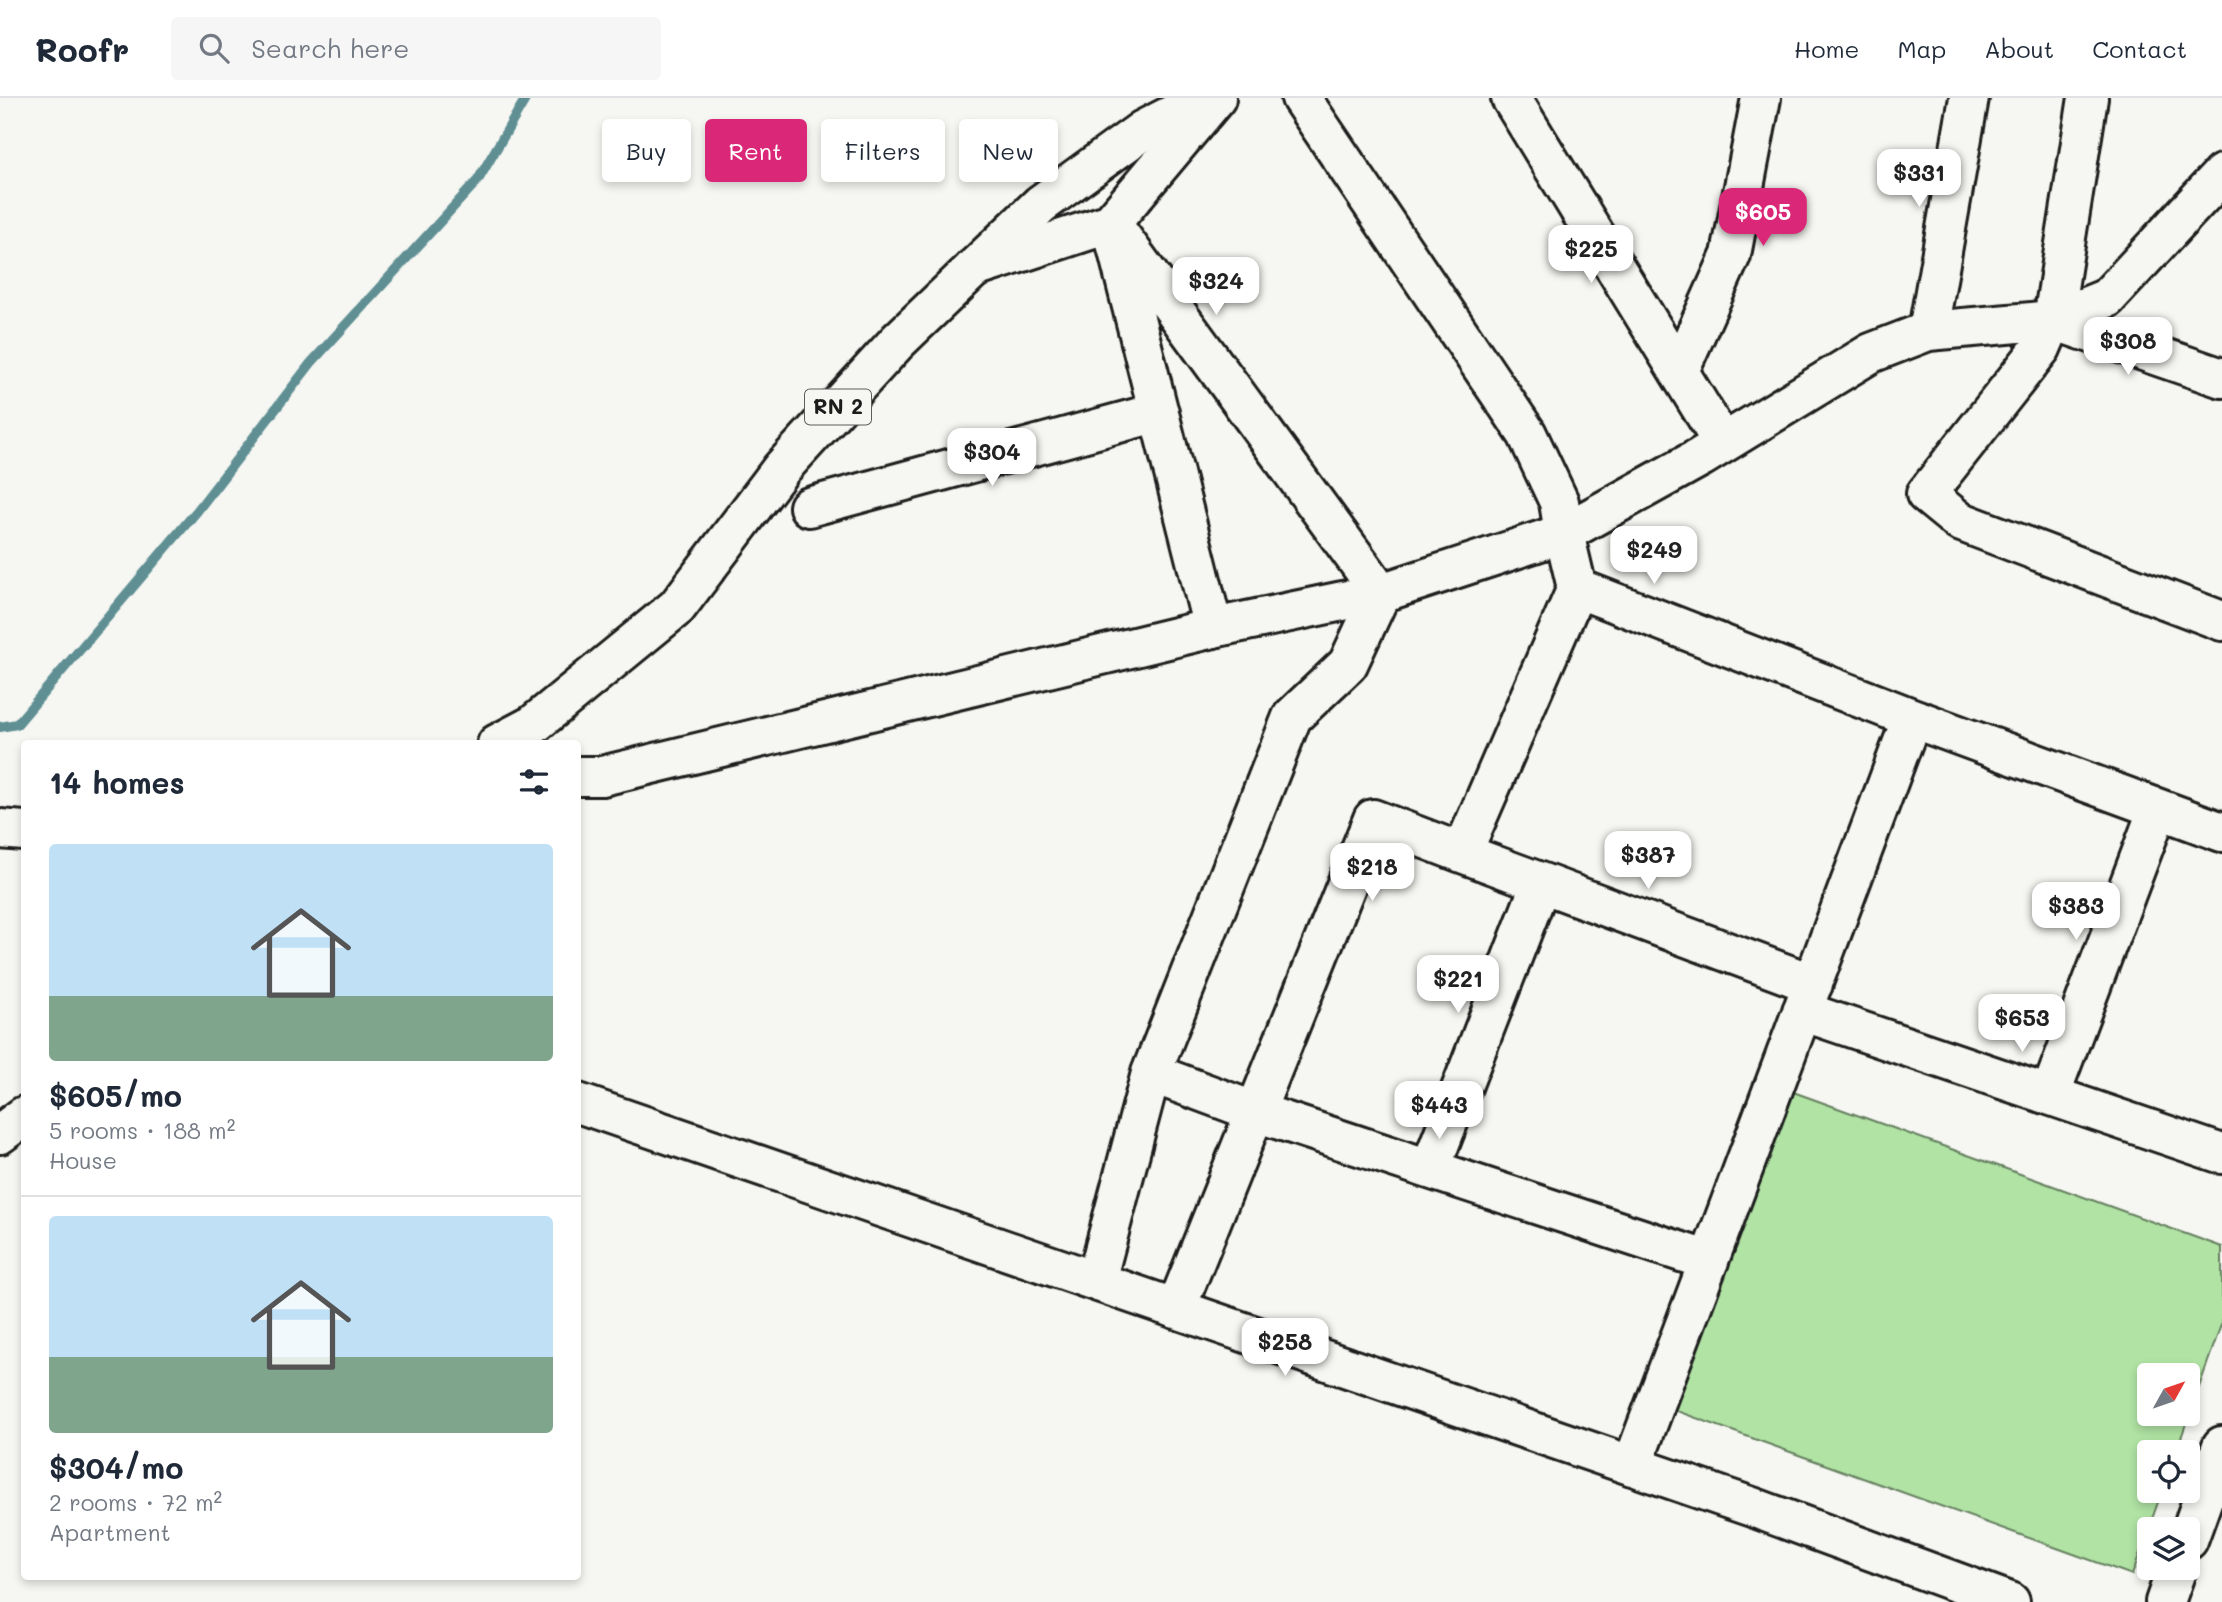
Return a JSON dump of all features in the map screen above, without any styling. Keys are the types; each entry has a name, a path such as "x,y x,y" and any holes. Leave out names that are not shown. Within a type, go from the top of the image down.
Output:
{"street":[{"name":"RN 2","path":"505,740 533,725 677,607 782,468 898,341 1041,204 1143,130 1205,98"},
{"path":"974,268 1111,223 1216,98"},
{"path":"1301,98 1527,434 1559,502 1577,588 1462,853"},
{"path":"1511,98 1722,442"},
{"path":"1679,371 1731,255 1761,98"},
{"path":"1928,331 1969,98"},
{"path":"2088,98 2053,320 2041,348 1926,494 1959,521 2222,621"},
{"path":"581,776 615,773 1213,628 1381,593 1564,533 1701,457 1871,353 1928,331 2053,320 2107,298 2222,174"},
{"path":"1111,223 1213,628"},
{"path":"1111,223 1381,593"},
{"path":"2053,320 2222,378"},
{"path":"809,507 1159,412"},
{"path":"1577,588 1912,718 2222,832"},
{"path":"1096,1281 1151,1073 1292,718 1348,664 1381,593"},
{"path":"1632,1466 1912,718"},
{"path":"2050,1095 2158,808"},
{"path":"1176,1309 1373,819 1541,883 1807,998 2050,1095 2222,1154"},
{"path":"0,829 21,831"},
{"path":"1430,1169 1541,883"},
{"path":"1151,1073 1256,1112 1709,1261"},
{"path":"581,1104 1632,1466 2010,1602"},
{"path":"0,1134 21,1118"},
{"path":"2196,1517 2222,1446"},
{"path":"2165,1602 2173,1580"}],"green space":[{"path":"1785,1089 2222,1247 2222,1322 2200,1384 2200,1363 2137,1363 2137,1426 2185,1426 2180,1440 2137,1440 2137,1503 2158,1503 2153,1517 2137,1517 2137,1561 2132,1575 1671,1409"}],"waterway":[{"path":"0,727 17,724 197,511 311,363 478,180 526,98"}]}
